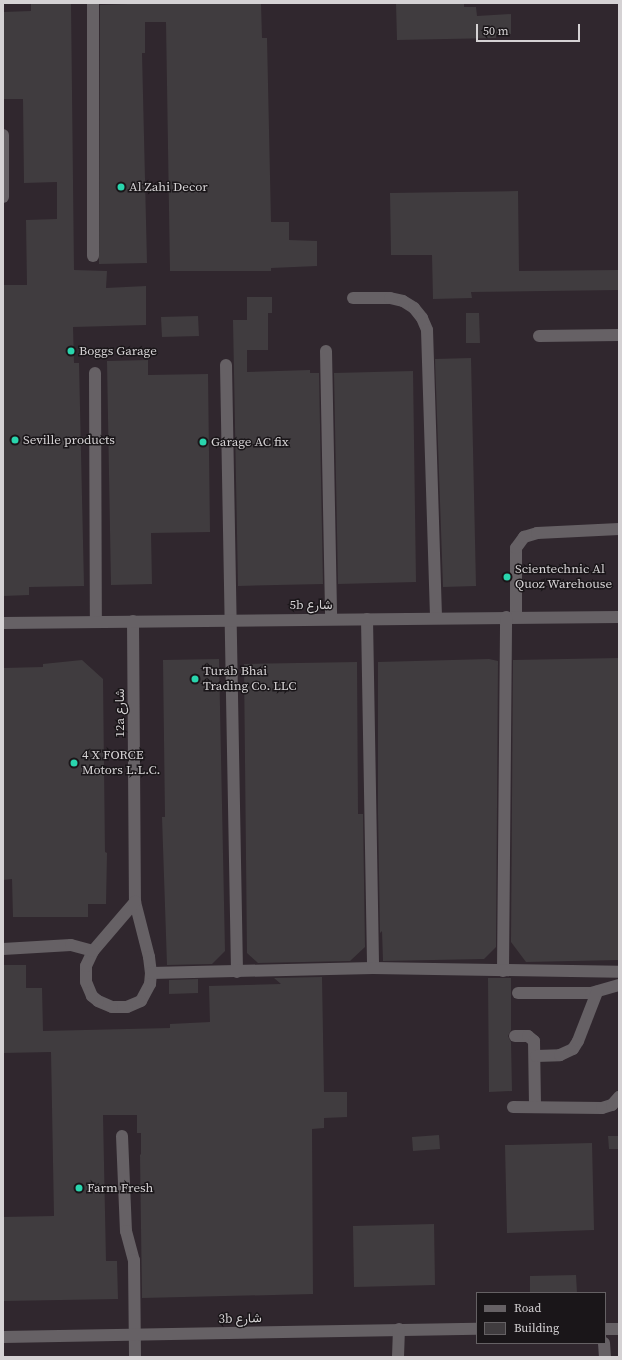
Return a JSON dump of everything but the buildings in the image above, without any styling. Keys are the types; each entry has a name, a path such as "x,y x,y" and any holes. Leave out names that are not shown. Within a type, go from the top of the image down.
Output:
{"street":[{"path":"94,3 94,256"},
{"path":"3,135 3,197"},
{"path":"353,298 390,298 403,301 418,313 427,330 436,618"},
{"path":"539,336 619,335"},
{"path":"326,351 331,619"},
{"path":"226,365 232,620 237,972"},
{"path":"95,373 96,621"},
{"path":"503,971 511,617 516,548 524,537 537,533 619,529"},
{"name":"5b شارع","path":"3,623 619,617"},
{"path":"367,619 373,968"},
{"name":"12a شارع","path":"133,621 135,902 149,957 151,973 150,984 141,1001 135,1005 120,1008 104,1005 92,996 86,982 86,966 94,951 135,902"},
{"path":"3,949 71,945 94,951"},
{"path":"151,973 373,968 619,972"},
{"path":"518,993 597,992 619,985"},
{"path":"536,1056 560,1055 573,1049 578,1041 597,992"},
{"path":"515,1036 524,1035 532,1038 535,1045 535,1107"},
{"path":"513,1107 602,1108 612,1105 619,1097"},
{"path":"122,1136 126,1231 134,1260 135,1357"},
{"path":"398,1357 399,1329"},
{"name":"3b شارع","path":"3,1337 399,1329 476,1329"},
{"path":"606,1329 619,1329"},
{"path":"604,1344 605,1357"}],"shaded area":[{"path":"3,3 619,3 619,1357 3,1357"}],"place":[{"name":"Al Zahi Decor","path":"121,187"},
{"name":"Boggs Garage","path":"71,351"},
{"name":"Seville products","path":"15,440"},
{"name":"Garage AC fix","path":"203,442"},
{"name":"Scientechnic Al Quoz Warehouse","path":"507,577"},
{"name":"Turab Bhai Trading Co. LLC","path":"195,679"},
{"name":"4 X FORCE Motors L.L.C.","path":"74,763"},
{"name":"Farm Fresh","path":"79,1188"}]}
